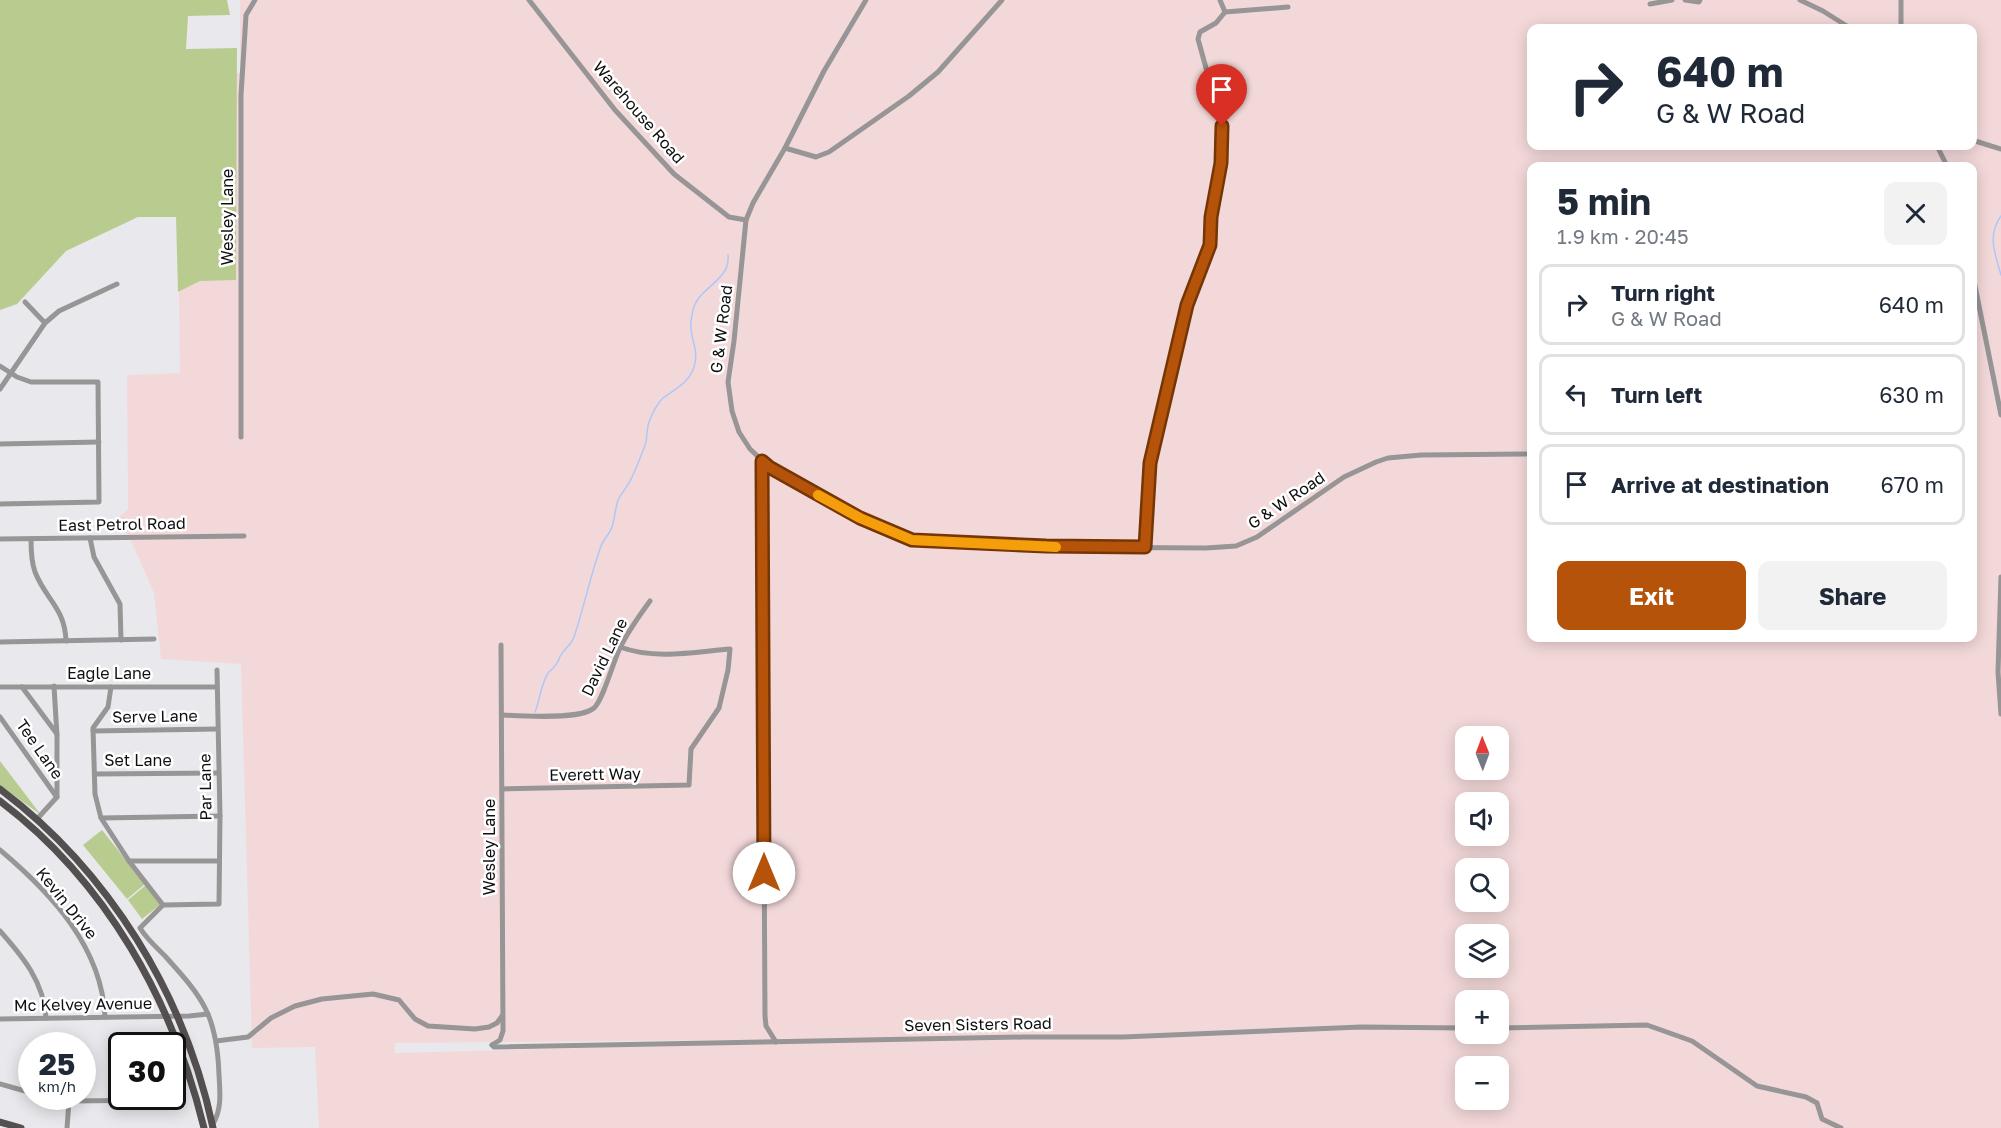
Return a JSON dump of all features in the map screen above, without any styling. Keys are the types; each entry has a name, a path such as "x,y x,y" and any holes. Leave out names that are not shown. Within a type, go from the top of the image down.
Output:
{"main road":[{"path":"0,789 63,844 101,887 128,925 155,970 177,1016 193,1057 213,1126"},
{"path":"0,801 45,840 82,879 110,915 146,974 167,1016 188,1071 204,1128"},
{"path":"45,840 57,845 63,844"},
{"path":"0,1122 21,1128"}],"street":[{"name":"Wesley Lane","path":"241,437 241,95 246,15 255,0"},
{"name":"Warehouse Road","path":"529,0 615,110 667,167 729,217 746,220"},
{"name":"G & W Road","path":"866,0 824,71 746,220 728,382 732,411 739,432 750,449 769,467 860,518 912,540 1046,546 1206,548 1236,546 1257,537 1344,477 1388,458 1421,454 1526,454"},
{"path":"785,148 816,157 829,152 909,96 938,72 1002,0"},
{"path":"1220,0 1225,12"},
{"path":"1650,3 1672,0"},
{"path":"1685,0 1699,2 1701,0"},
{"path":"1800,0 1844,24"},
{"path":"1901,0 1901,24"},
{"path":"1145,547 1150,463 1187,305 1210,245 1211,217 1221,163 1222,126 1198,43 1198,35 1216,23 1225,12 1288,7"},
{"path":"1977,142 2001,149"},
{"path":"0,389 45,323 59,311 117,284"},
{"path":"1977,296 2001,415"},
{"path":"25,302 45,323"},
{"path":"0,366 24,380 98,382 99,442 99,502 0,504"},
{"path":"0,444 99,442"},
{"path":"762,461 765,1016 766,1026 776,1042"},
{"name":"East Petrol Road","path":"0,539 244,537"},
{"path":"90,538 94,557 120,604 122,640"},
{"path":"31,539 35,572 62,616 66,629 66,641"},
{"path":"2001,577 1998,672 2001,714"},
{"name":"David Lane","path":"502,715 564,715 594,709 603,696 621,647 650,601"},
{"path":"0,642 154,639"},
{"name":"Wesley Lane","path":"492,1045 500,1040 503,1034 501,645"},
{"name":"Everett Way","path":"502,789 689,785 691,749 719,708 728,670 730,649 662,654 632,651 621,647"},
{"name":"Par Lane","path":"163,904 219,904 217,670"},
{"path":"37,819 57,797 54,686"},
{"name":"Eagle Lane","path":"0,687 217,687"},
{"path":"22,687 57,736"},
{"path":"111,687 108,707 93,731 95,794 101,818 129,861 163,904 140,928 196,992 208,1014 216,1041 219,1064 220,1101 213,1126"},
{"name":"Tee Lane","path":"0,717 57,797"},
{"name":"Serve Lane","path":"93,731 217,729"},
{"name":"Set Lane","path":"94,774 218,773"},
{"path":"101,818 220,816"},
{"path":"0,860 2,852"},
{"name":"Kevin Drive","path":"2,852 51,900 83,942 100,981 105,1017"},
{"path":"129,861 219,861"},
{"path":"0,931 33,973 44,999 46,1018"},
{"path":"216,1041 248,1037 272,1018 295,1006 322,999 373,994 399,1000 415,1019 428,1026 475,1029 489,1027 497,1023 502,1016"},
{"name":"Mc Kelvey Avenue","path":"0,1019 208,1014"},
{"path":"1509,1028 1647,1025 1692,1041 1757,1086 1806,1097 1816,1103 1822,1119 1840,1128"},
{"name":"Seven Sisters Road","path":"492,1045 494,1047 1123,1037 1361,1027 1455,1028"},
{"path":"0,1084 18,1089"},
{"path":"67,1128 68,1110"}],"shaded area":[{"path":"240,0 2001,0 2001,1128 319,1128 315,1047 252,1048 241,664 161,659 154,593 128,534 107,527 128,509 127,375 180,373 177,138 200,70 240,73","holes":["738,1040 738,1044 395,1053 395,1043"]}],"green space":[{"path":"0,0 227,0 230,15 188,16 186,49 237,48 236,280 200,281 178,292 176,217 138,217 66,251 17,304 0,310"},
{"path":"0,761 41,815 0,785"},
{"path":"102,830 145,884 127,899 83,845"},
{"path":"146,885 161,904 142,919 128,900"}],"waterway":[{"path":"2001,216 1993,237 2001,275"},
{"path":"535,712 548,673 574,637 601,546 612,527 618,500 631,480 645,445 652,416 663,398 681,385 692,373 696,356 691,326 693,310 701,295 720,278 728,264 728,255"}],"slow traffic":[{"path":"818,495 860,518 912,540 1056,547"}],"route":[{"path":"764,873 762,461 808,490 860,518 912,540 945,543 1145,547 1150,463 1187,305 1210,245 1211,217 1221,163 1222,126"}]}
